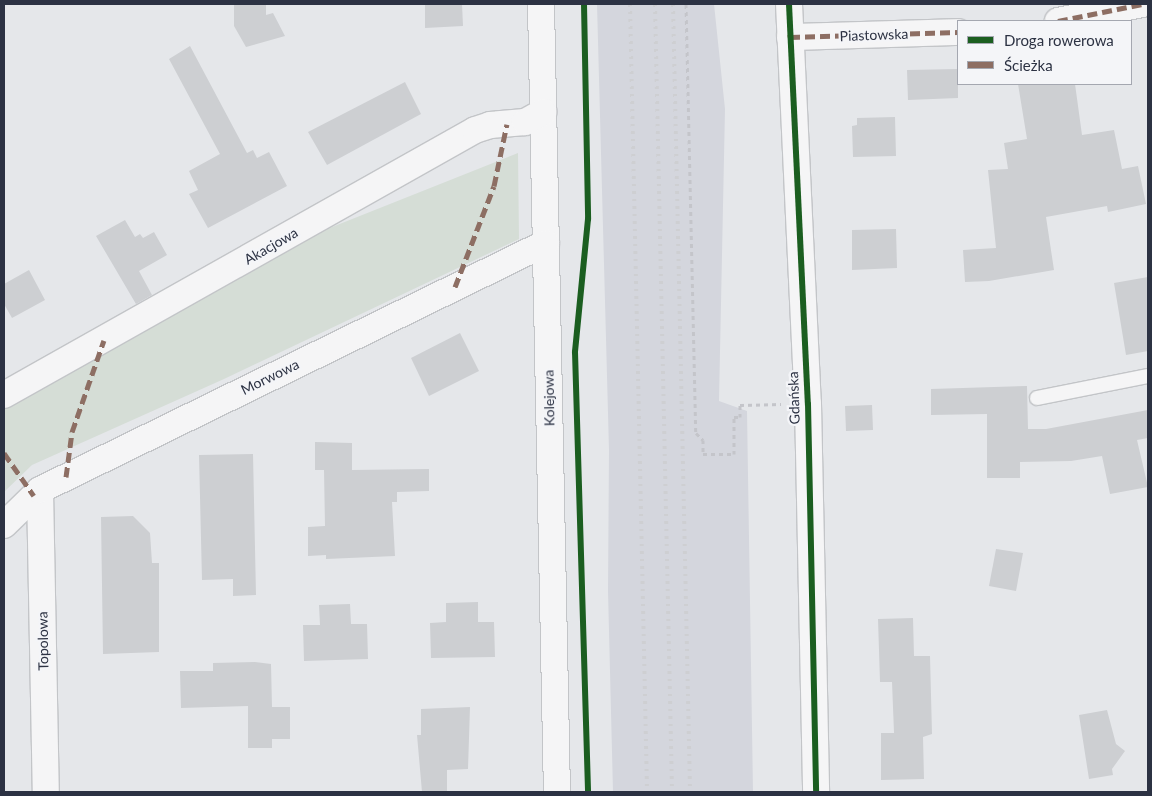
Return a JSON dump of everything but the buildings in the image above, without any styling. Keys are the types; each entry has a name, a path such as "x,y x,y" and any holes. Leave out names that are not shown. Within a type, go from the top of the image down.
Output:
{"street":[{"name":"Kolejowa","path":"541,4 557,792"},
{"name":"Gdańska","path":"789,4 808,404 816,792"},
{"path":"1063,20 1142,4"},
{"name":"Piastowska","path":"790,37 957,32"},
{"name":"Akacjowa","path":"4,395 475,130 490,125 526,122 544,112"},
{"name":"Morwowa","path":"4,524 40,490 546,243"},
{"name":"Topolowa","path":"40,490 46,792"}],"lane":[{"path":"1037,398 1148,376"}],"path":[{"path":"686,4 696,433 703,440 703,454 734,454 734,417 740,417 740,405 808,404"}],"shaded area":[{"path":"597,4 714,4 725,109 719,401 747,411 753,792 613,792 608,591 609,450"},
{"path":"518,153 519,239 224,379 32,465 4,492 4,406 317,233"}],"railway":[{"path":"630,4 647,792"},
{"path":"655,4 672,792"},
{"path":"673,4 690,792"}],"marked path":[{"path":"1063,20 1142,4"},
{"path":"790,34 790,37 957,32"},
{"path":"455,287 494,186 507,124"},
{"path":"66,477 72,432 104,340"},
{"path":"4,453 34,496"}],"cycle path":[{"path":"584,4 588,219 575,352 588,792"},
{"path":"789,4 808,404 816,792"}]}
